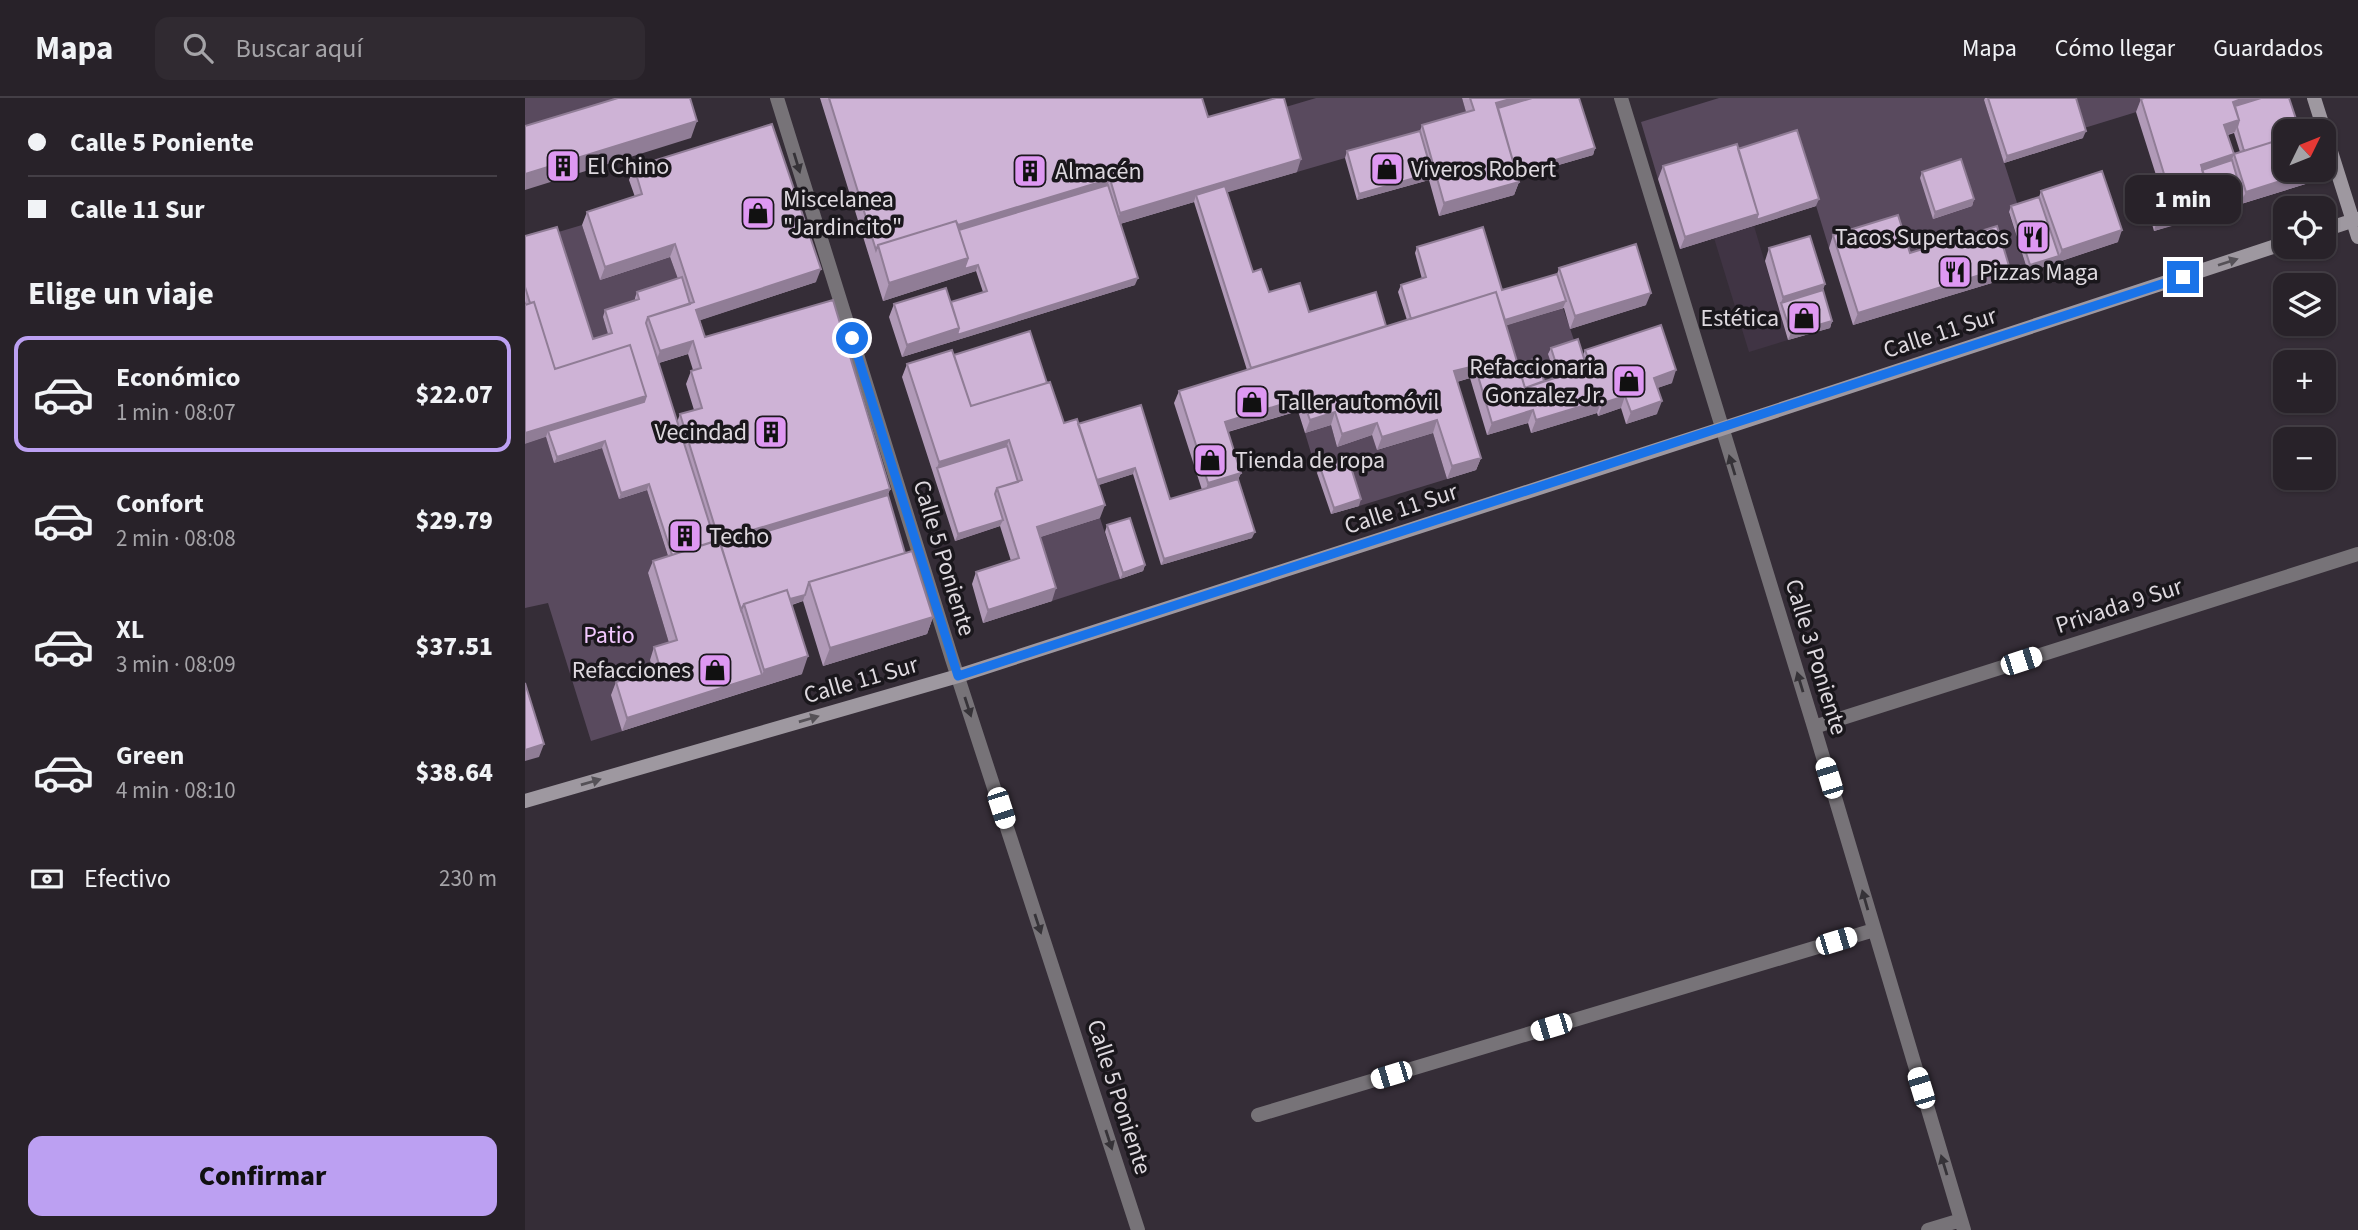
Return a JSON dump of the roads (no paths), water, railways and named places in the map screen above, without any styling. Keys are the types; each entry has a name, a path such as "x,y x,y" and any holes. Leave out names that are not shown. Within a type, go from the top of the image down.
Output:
{"street":[{"name":"Calle 5 Poniente","path":"777,98 958,676 1138,1230"},
{"name":"Calle 3 Poniente","path":"1621,98 1814,727 1962,1225"},
{"path":"2313,98 2355,220 2358,237"},
{"path":"2336,226 2355,220"},
{"name":"Calle 11 Sur","path":"525,801 958,676 2273,247"},
{"name":"Privada 9 Sur","path":"1814,727 2358,554"},
{"path":"1258,1115 1874,930"},
{"path":"1928,1230 1962,1225"}],"place":[{"name":"El Chino","path":"563,166"},
{"name":"Viveros Robert","path":"1387,169"},
{"name":"Almacén","path":"1030,171"},
{"name":"Miscelanea \"Jardincito\"","path":"758,213"},
{"name":"Tacos Supertacos","path":"2033,237"},
{"name":"Pizzas Maga","path":"1955,272"},
{"name":"Estética","path":"1804,318"},
{"name":"Refaccionaria Gonzalez Jr.","path":"1629,381"},
{"name":"Taller automóvil","path":"1252,402"},
{"name":"Vecindad","path":"771,432"},
{"name":"Tienda de ropa","path":"1210,460"},
{"name":"Techo","path":"685,536"},
{"name":"Refacciones","path":"715,670"}],"park label":[{"name":"Patio","path":"609,635"}]}
